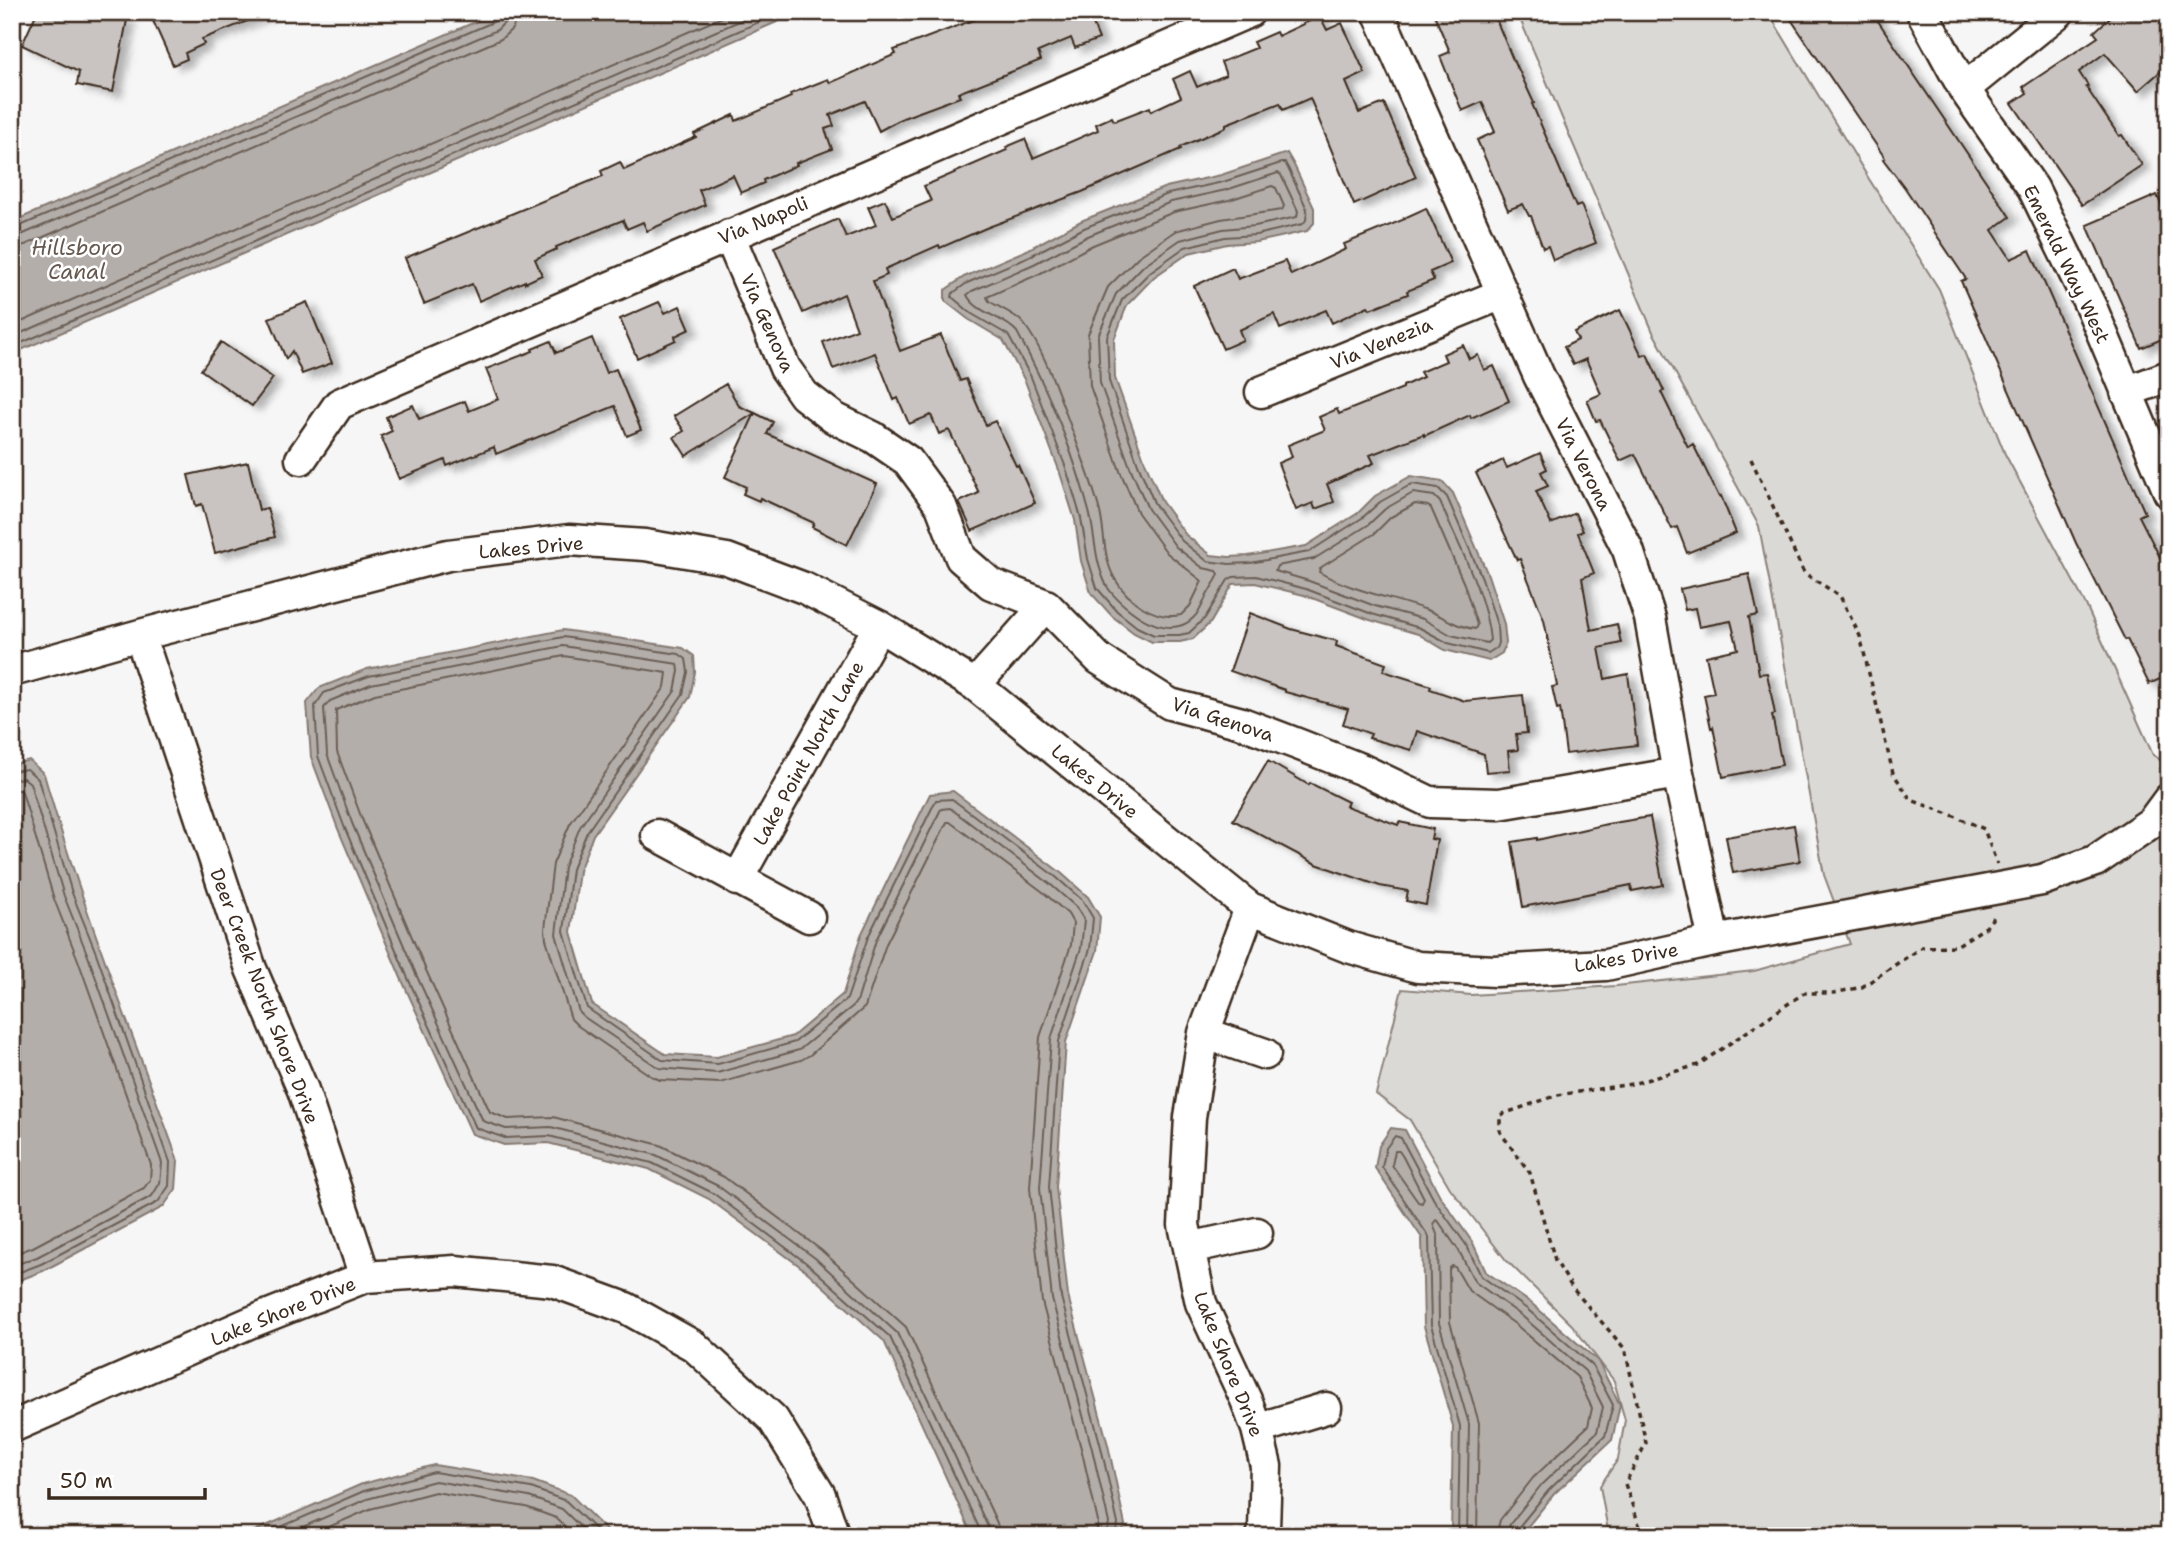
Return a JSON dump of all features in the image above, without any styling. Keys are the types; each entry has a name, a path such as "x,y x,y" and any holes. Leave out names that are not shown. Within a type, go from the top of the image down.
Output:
{"street":[{"name":"Via Napoli","path":"301,460 339,404 1250,12"},
{"name":"Via Verona","path":"1378,12 1539,376 1628,550 1650,618 1678,773 1714,941"},
{"name":"Emerald Way West","path":"1922,12 1964,89 2033,188 2092,309 2126,393 2167,480"},
{"path":"1964,89 2059,12"},
{"name":"Via Genova","path":"729,235 785,368 804,396 834,418 873,437 908,461 941,506 961,558 991,584 1046,605 1099,659 1170,704 1242,723 1300,744 1430,802 1499,804 1678,773"},
{"name":"Via Venezia","path":"1261,392 1502,294"},
{"path":"2126,393 2169,376"},
{"name":"Lakes Drive","path":"12,671 448,555 569,540 645,545 727,559 804,588 879,626 975,685 1250,908 1348,947 1418,967 1495,971 1606,965 1714,941 2042,880 2095,861 2152,822 2169,799"},
{"path":"975,685 1046,605"},
{"name":"Lake Point North Lane","path":"737,880 879,626"},
{"name":"Deer Creek North Shore Drive","path":"140,635 247,956 303,1090 365,1277"},
{"path":"657,835 809,917"},
{"name":"Lake Shore Drive","path":"1250,908 1204,1034 1190,1117 1184,1225 1201,1303 1257,1429 1266,1466 1262,1536"},
{"path":"1204,1034 1265,1054"},
{"path":"1189,1248 1256,1234"},
{"name":"Lake Shore Drive","path":"12,1427 249,1323 365,1277 455,1271 552,1281 626,1308 694,1346 772,1419 820,1495 834,1536"},
{"path":"1257,1429 1326,1408"}],"path":[{"path":"1643,1536 1625,1485 1646,1443 1625,1349 1573,1289 1555,1261 1530,1173 1500,1132 1500,1115 1558,1095 1632,1084 1698,1065 1804,993 1833,993 1862,987 1922,947 1956,946 1986,927 2001,905 1997,888 1997,864 1984,829 1911,800 1893,774 1860,636 1840,596 1804,573 1751,459"}],"shaded area":[{"path":"1517,12 1768,12 1939,289 2005,454 2086,605 2153,755 2169,765 2169,1536 1609,1536 1600,1486 1618,1459 1625,1420 1614,1381 1572,1325 1506,1260 1450,1188 1410,1120 1376,1094 1402,989 1471,995 1616,986 1754,971 1850,944 1824,875 1759,526 1653,332"}],"water":[{"name":"Hillsboro Canal","path":"498,12 800,12 12,354 12,222"},
{"path":"1287,153 1314,208 1314,223 1307,231 1189,253 1154,277 1127,305 1114,340 1115,378 1145,462 1162,502 1186,535 1211,555 1229,557 1306,546 1358,513 1375,496 1411,476 1442,481 1453,493 1488,575 1504,624 1506,643 1502,653 1489,661 1445,650 1418,634 1370,620 1304,595 1255,583 1233,584 1211,622 1193,639 1152,642 1134,633 1112,616 1091,593 1081,561 1075,520 1059,470 1025,381 1003,340 968,319 945,301 945,290 964,277 1027,250 1081,221 1166,187 1221,175"},
{"path":"563,630 683,648 694,656 695,672 690,697 593,835 579,871 571,932 592,1004 665,1054 717,1057 793,1036 843,994 861,935 930,794 953,791 1060,872 1088,897 1100,917 1097,951 1066,1042 1056,1187 1068,1296 1108,1445 1125,1525 1121,1536 975,1536 884,1341 805,1270 709,1199 649,1169 548,1143 504,1145 472,1134 401,978 338,829 311,757 307,703 319,688 367,669"},
{"path":"29,760 44,774 91,920 178,1161 176,1189 163,1207 43,1271 12,1283 12,765"},
{"path":"1391,1128 1405,1130 1440,1196 1473,1243 1486,1272 1531,1303 1598,1361 1620,1405 1612,1440 1554,1494 1520,1536 1451,1536 1453,1426 1424,1326 1422,1238 1375,1168 1379,1146"},
{"path":"434,1465 533,1481 571,1495 612,1536 243,1536 362,1484"}],"building":[{"path":"37,12 111,12 110,17 127,20 113,92 77,85 79,72 22,45"},
{"path":"149,12 268,13 202,39 204,44 185,53 187,59 173,65"},
{"path":"994,12 1088,12 1099,39 1075,48 1071,38 1038,52 1041,60 958,93 960,97 903,118 879,131 865,101 830,115 834,126 825,129 832,149 796,163 797,165 763,180 764,183 741,193 733,175 699,190 705,205 647,231 643,222 627,229 623,220 556,247 557,249 535,259 542,275 525,283 479,301 472,284 424,304 405,258 603,176 601,171 620,162 624,170 696,137 694,134 734,115 736,121 791,97 790,94 828,79 830,83 896,54 894,50"},
{"path":"1433,12 1493,12 1576,207 1581,205 1596,243 1553,260 1548,246 1543,248 1531,216 1523,204 1508,210 1477,140 1495,132 1482,102 1462,111 1440,56 1450,52"},
{"path":"1786,12 1872,12 2010,217 1992,230 2011,259 2030,250 2145,513 2139,516 2169,575 2169,675 2149,684 2127,639 2125,640 2076,543 1961,281 1966,279"},
{"path":"2116,12 2169,12 2169,64 2138,91 2105,53 2079,72 2119,136 2122,135 2142,165 2082,205 2012,103 2027,93 2023,87 2098,37 2094,32"},
{"path":"1320,16 1327,30 1342,23 1365,73 1346,82 1359,113 1384,103 1416,177 1354,205 1310,98 1283,110 1280,103 1226,124 1226,127 1180,147 1181,149 1082,192 940,248 939,245 885,269 887,275 873,281 900,351 941,335 960,381 966,379 986,425 995,421 1035,503 972,531 959,502 979,493 949,430 939,434 931,415 909,424 898,398 894,400 875,353 833,369 823,342 857,329 844,294 803,313 774,247 838,219 846,237 876,225 868,207 885,200 893,217 931,201 924,186 1007,150 1006,147 1025,139 1033,158 1098,130 1096,124 1112,117 1114,121 1150,107 1151,111 1181,97 1173,79 1190,71 1197,87 1226,75 1221,62 1256,48 1253,42 1276,32 1278,36"},
{"path":"2157,195 2169,222 2169,336 2141,348 2087,225"},
{"path":"1426,208 1451,263 1430,272 1434,280 1407,291 1408,294 1370,309 1368,306 1332,323 1326,310 1280,329 1274,314 1239,330 1243,340 1223,349 1194,286 1233,268 1238,279 1285,261 1291,275 1346,249 1344,244"},
{"path":"307,302 332,363 302,374 292,351 286,359 269,318"},
{"path":"659,302 665,313 680,306 690,329 675,336 676,340 637,358 620,319"},
{"path":"1620,310 1642,356 1647,354 1664,391 1661,392 1688,447 1693,444 1719,497 1721,496 1736,533 1687,553 1677,527 1672,529 1635,454 1620,461 1600,420 1596,421 1587,400 1601,394 1586,359 1573,365 1564,347 1578,340 1574,332"},
{"path":"592,338 606,373 616,369 641,430 627,436 615,406 496,454 494,447 447,466 445,460 399,479 381,436 392,431 386,417 413,405 419,419 465,401 469,411 498,399 486,369 551,341 556,353"},
{"path":"221,342 273,378 252,406 201,370"},
{"path":"1463,345 1469,359 1478,355 1484,370 1494,366 1509,401 1370,455 1374,463 1327,484 1334,502 1315,509 1313,503 1296,510 1278,463 1292,457 1288,445 1325,430 1319,417 1337,409 1339,414 1403,388 1423,377 1420,372 1446,361 1443,354"},
{"path":"726,384 739,406 755,413 686,456 674,437 684,431 674,416"},
{"path":"755,413 773,422 767,434 877,484 847,545 812,527 814,523 760,498 759,501 743,494 746,487 725,477"},
{"path":"1540,453 1547,469 1541,472 1548,486 1536,491 1551,524 1575,513 1583,531 1578,533 1594,573 1582,578 1591,630 1617,624 1621,643 1599,648 1605,679 1628,674 1637,745 1566,754 1560,708 1557,709 1552,687 1557,686 1544,620 1520,559 1517,560 1476,473 1503,460 1507,468"},
{"path":"248,462 259,510 267,508 275,537 215,553 202,504 196,506 188,475"},
{"path":"1749,574 1758,615 1749,617 1759,674 1767,673 1782,765 1723,777 1704,695 1714,693 1706,656 1738,649 1731,621 1699,627 1695,608 1685,610 1680,589"},
{"path":"1250,613 1291,629 1337,641 1336,646 1386,664 1383,671 1431,686 1430,689 1465,701 1523,695 1527,733 1516,734 1518,750 1508,751 1510,770 1486,772 1484,754 1417,731 1411,750 1369,738 1371,734 1343,724 1348,709 1285,692 1230,671"},
{"path":"1268,761 1309,785 1310,783 1348,802 1346,806 1398,825 1399,822 1433,829 1431,839 1437,840 1426,905 1406,901 1408,891 1380,886 1316,864 1233,820"},
{"path":"1650,817 1663,885 1632,891 1631,885 1523,907 1512,842 1537,840"},
{"path":"1794,825 1800,861 1733,873 1726,837"}]}
